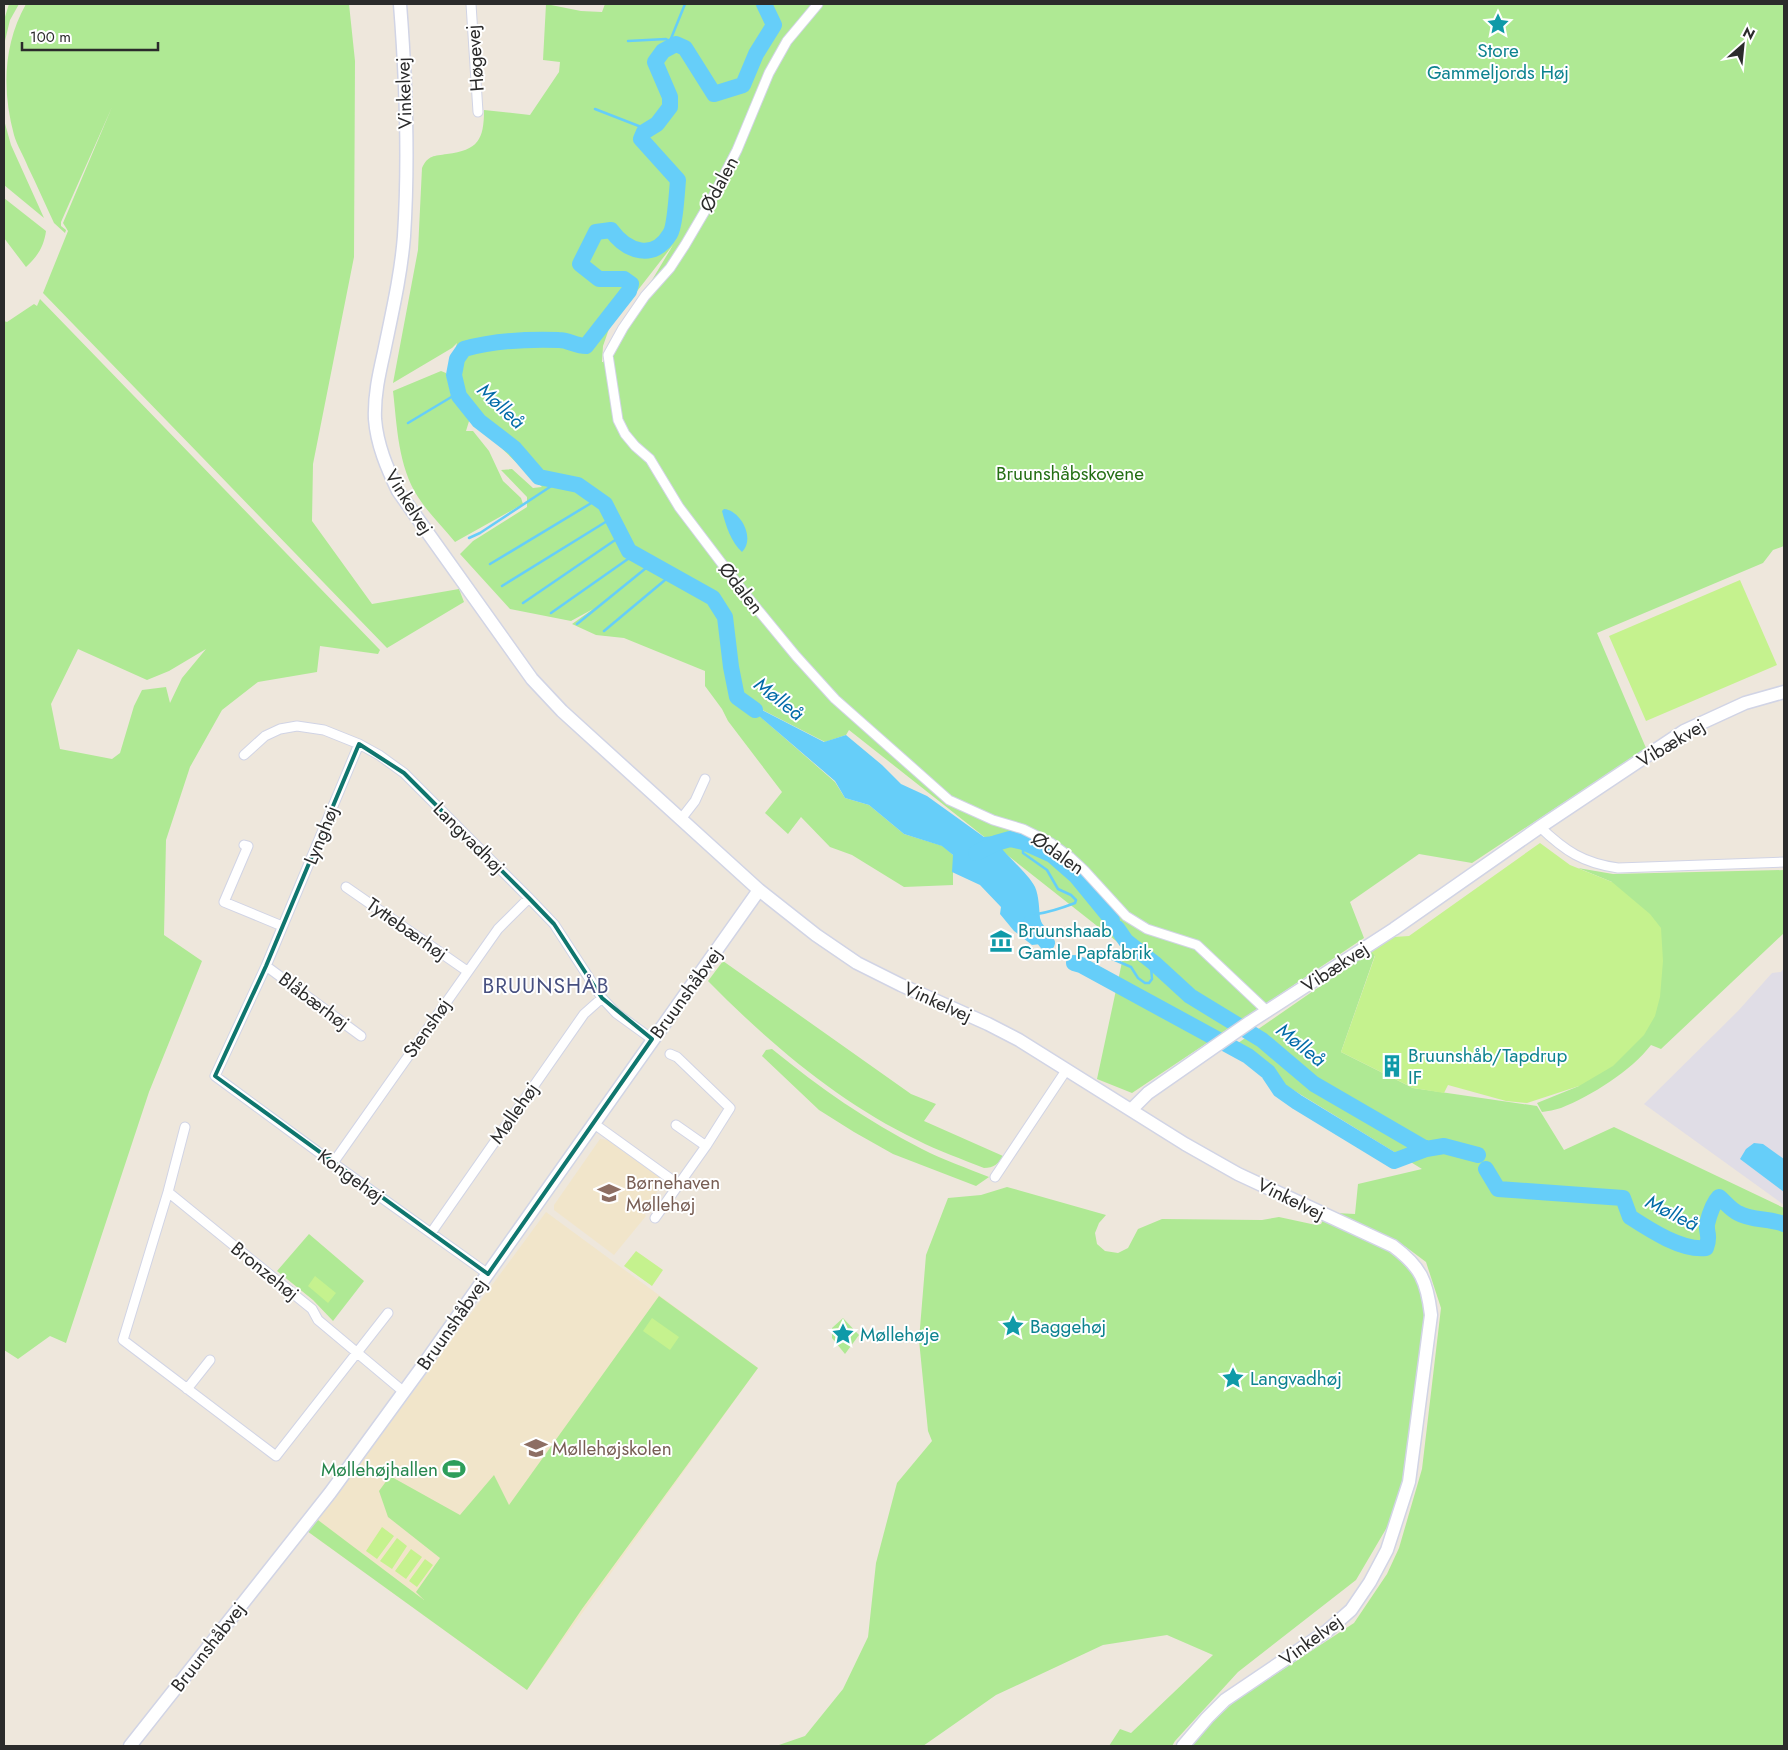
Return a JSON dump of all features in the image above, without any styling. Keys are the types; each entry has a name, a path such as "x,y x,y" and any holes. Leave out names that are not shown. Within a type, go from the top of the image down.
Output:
{"street":[{"name":"Vinkelvej","path":"400,4 407,180 404,238 399,279 376,389 375,419 378,440 386,466 398,491 532,679 562,711 759,890 816,936 857,963 1019,1040 1185,1144 1238,1174 1393,1246 1409,1258 1422,1276 1428,1292 1431,1315 1409,1482 1387,1550 1370,1582 1351,1610 1327,1631 1225,1700 1183,1746"},
{"name":"Høgevej","path":"471,4 478,112"},
{"name":"Ødalen","path":"818,4 787,41 768,74 737,150 712,200 670,268 645,296 608,355 618,420 625,434 650,459 679,507 745,594 796,656 835,699 949,800 993,820 1023,829 1051,844 1070,857 1084,870 1126,916 1147,929 1197,945 1267,1011"},
{"name":"Vibækvej","path":"1131,1110 1148,1093 1216,1045 1394,929 1540,827 1684,731 1745,703 1784,692"},
{"name":"Langvadhøj","path":"244,756 265,736 280,729 297,726 324,730 359,744 379,755 404,773 554,924 602,998 616,1013 652,1039"},
{"name":"Lynghøj","path":"216,1076 311,862 359,744"},
{"path":"681,819 695,801 705,779"},
{"path":"1540,827 1571,854 1602,866 1618,868 1784,862"},
{"path":"244,844 248,846 224,902 282,926"},
{"name":"Tyttebærhøj","path":"346,887 467,971"},
{"name":"Bruunshåbvej","path":"130,1746 330,1493 488,1274 652,1039 759,890"},
{"name":"Stenshøj","path":"333,1163 498,929 529,898"},
{"name":"Blåbærhøj","path":"266,966 361,1036"},
{"name":"Møllehøj","path":"431,1233 584,1014 602,998"},
{"path":"655,1218 706,1146 730,1108 677,1057 670,1054"},
{"path":"995,1177 1067,1069"},
{"name":"Kongehøj","path":"216,1076 488,1274"},
{"path":"593,1123 678,1185"},
{"path":"676,1125 706,1146"},
{"path":"185,1127 168,1192 123,1340 276,1456 388,1313"},
{"name":"Bronzehøj","path":"168,1192 312,1309 318,1320 404,1392"},
{"path":"187,1389 210,1360"}],"highlighted area":[{"path":"359,744 404,773 529,898 554,924 602,998 652,1039 488,1274 215,1076 266,966"}],"shaded area":[{"path":"1784,968 1784,1205 1644,1104 1738,1011 1772,973 1781,972"},
{"name":"Børnehaven Møllehøj","path":"600,1139 608,1140 665,1181 643,1211 646,1216 614,1255 554,1210 554,1205"},
{"name":"Møllehøjskolen","path":"546,1212 758,1368 527,1690 307,1531 365,1457"}],"green space":[{"path":"9,4 19,4 10,20 4,45 4,20"},
{"path":"26,4 349,4 355,61 354,257 313,464 312,521 372,604 459,589 464,602 387,648 43,293 68,231 63,223 112,107 61,222 61,226 66,230 65,233 54,223 17,143 10,118 6,85 9,52 18,20"},
{"name":"Bruunshåbskovene","path":"546,4 581,11 602,12 605,4 1784,4 1784,546 1773,550 1763,563 1597,633 1646,748 1472,863 1419,854 1350,902 1364,938 1132,1093 1097,1079 1125,948 849,730 846,735 825,742 739,698 835,782 845,798 869,805 904,834 943,846 953,855 953,885 904,887 852,855 830,847 801,817 788,834 765,813 782,792 728,721 722,709 705,686 705,671 624,638 596,635 572,624 593,609 571,621 510,609 460,554 473,541 527,507 527,497 501,470 512,469 533,488 542,487 470,418 466,431 473,431 489,451 503,481 521,498 523,504 455,542 431,514 411,485 402,459 393,391 441,371 446,373 451,395 465,411 452,385 451,378 452,363 457,343 452,348 393,383 418,250 422,168 432,157 466,150 477,142 483,129 484,110 530,115 559,72 560,62 543,60","holes":["673,245 603,362 603,346 610,326"]},
{"path":"4,120 11,145 44,218 4,185"},
{"path":"4,198 46,231 40,250 26,267 4,238"},
{"path":"40,299 380,650 378,654 320,646 317,672 258,682 222,710 190,767 166,840 164,935 202,961 149,1092 66,1343 50,1336 18,1359 4,1350 4,321 7,322 34,304 37,306","holes":["78,649 147,680 169,671 206,649 182,678 170,703 166,687 142,690 134,706 120,753 112,759 60,749 51,704"]},
{"path":"1740,580 1777,665 1646,721 1609,636"},
{"path":"1540,843 1570,865 1612,882 1650,914 1661,928 1663,961 1660,997 1655,1016 1644,1035 1613,1066 1579,1086 1527,1103 1506,1101 1448,1085 1444,1093 1413,1088 1341,1052 1375,956 1371,951 1394,937 1409,936"},
{"path":"1578,868 1613,874 1784,870 1784,933 1661,1049 1651,1045 1633,1064 1597,1090 1561,1108 1542,1112 1537,1103 1579,1086 1612,882"},
{"path":"1371,951 1375,955 1341,1052 1413,1088 1537,1106 1564,1150 1614,1127 1784,1208 1784,1746 1191,1746 1202,1732 1235,1701 1354,1623 1387,1574 1399,1548 1422,1469 1441,1308 1426,1262 1406,1247 1336,1213 1355,1214 1358,1184 1422,1169 1228,1050"},
{"path":"723,961 911,1094 936,1104 924,1121 1003,1156 1001,1159 993,1166 984,1168 925,1144 888,1125 832,1089 780,1049 708,981"},
{"path":"772,1049 826,1090 882,1127 930,1153 989,1177 976,1186 893,1154 854,1132 819,1110 762,1056 766,1050"},
{"path":"1007,1187 1106,1215 1099,1223 1095,1233 1097,1244 1105,1251 1118,1253 1128,1248 1138,1229 1162,1219 1262,1220 1279,1217 1316,1225 1321,1224 1323,1220 1387,1249 1411,1267 1425,1300 1426,1332 1403,1500 1356,1580 1238,1672 1172,1746 1109,1746 1120,1729 1131,1733 1213,1655 1167,1635 1103,1645 996,1695 923,1746 776,1746 805,1736 843,1689 868,1637 876,1563 897,1483 932,1441 928,1431 919,1340 926,1255 948,1198 981,1195"},
{"path":"309,1234 364,1281 333,1321 313,1300 277,1271"},
{"path":"636,1251 663,1270 652,1286 624,1266"},
{"path":"315,1276 336,1293 328,1303 308,1286"},
{"path":"659,1296 758,1368 582,1609 527,1690 307,1531 318,1520 424,1600 416,1592 440,1558 388,1517 379,1491 390,1476 460,1515 494,1475 509,1505"},
{"path":"652,1318 679,1337 670,1350 643,1331"},
{"path":"843,1318 859,1335 845,1354 832,1338 832,1328"},
{"path":"382,1527 394,1536 377,1559 366,1551"},
{"path":"397,1538 407,1546 392,1569 380,1561"},
{"path":"411,1549 422,1557 406,1579 395,1571"},
{"path":"425,1559 433,1565 417,1587 409,1581"}],"water":[{"path":"724,509 736,514 747,533 746,546 742,552 729,533 722,511"},
{"path":"737,697 824,742 846,735 882,765 901,784 927,796 984,837 994,836 1001,848 1026,874 1035,887 1040,918 1046,937 1041,944 1032,945 1014,931 1000,914 1001,907 980,885 952,872 953,855 942,846 904,834 869,805 845,798 835,781"},
{"path":"1754,1143 1763,1144 1784,1159 1784,1192 1740,1159 1746,1149"}],"waterway":[{"path":"670,41 685,4"},
{"name":"Mølleå","path":"755,710 737,697 725,617 713,598 629,551 605,504 578,485 539,477 514,448 479,421 459,396 454,375 457,359 464,349 475,346 511,341 547,340 562,340 586,346 629,291 631,284 624,279 599,279 580,264 596,232 611,230 617,238 632,248 649,250 656,248 664,242 672,230 678,180 641,139 644,132 657,124 670,107 670,97 655,62 663,51 676,44 685,48 714,94 743,85 756,54 774,25 764,4"},
{"path":"628,41 666,39 676,44"},
{"path":"595,109 649,130"},
{"path":"408,423 458,393"},
{"path":"469,538 480,533 559,481"},
{"path":"490,564 598,499"},
{"path":"502,586 612,518"},
{"path":"523,603 621,536"},
{"path":"551,613 635,554"},
{"path":"577,624 651,564"},
{"path":"604,631 671,575"},
{"name":"Mølleå","path":"976,853 996,843 1010,839 1023,842 1052,855 1076,876 1112,920"},
{"path":"1023,842 1023,853 1047,870 1058,889 1071,895 1076,900 1075,903 1065,907 1037,914"},
{"path":"1031,922 1047,943"},
{"name":"Mølleå","path":"1117,928 1126,941 1154,963 1190,996 1262,1040 1314,1084 1426,1149"},
{"path":"1081,965 1090,953 1094,951 1131,967 1138,978 1145,983 1149,983 1152,979 1151,967 1154,963"},
{"path":"1074,963 1081,965 1248,1056 1268,1072 1280,1090 1394,1161 1426,1149 1444,1146 1478,1155"},
{"name":"Mølleå","path":"1486,1169 1498,1189 1623,1198 1630,1217 1666,1238 1697,1248 1706,1248 1708,1237 1707,1224 1713,1206 1719,1197 1733,1210 1743,1216 1784,1224"}],"place":[{"name":"Store Gammeljords Høj","path":"1498,24"},
{"name":"Bruunshaab Gamle Papfabrik","path":"1001,941"},
{"name":"Bruunshåb/Tapdrup IF","path":"1392,1066"},
{"name":"Børnehaven Møllehøj","path":"609,1193"},
{"name":"Baggehøj","path":"1013,1326"},
{"name":"Møllehøje","path":"843,1334"},
{"name":"Langvadhøj","path":"1233,1378"},
{"name":"Møllehøjskolen","path":"536,1448"},
{"name":"Møllehøjhallen","path":"454,1469"}],"district":[{"name":"BRUUNSHÅB","path":"546,986"}]}
